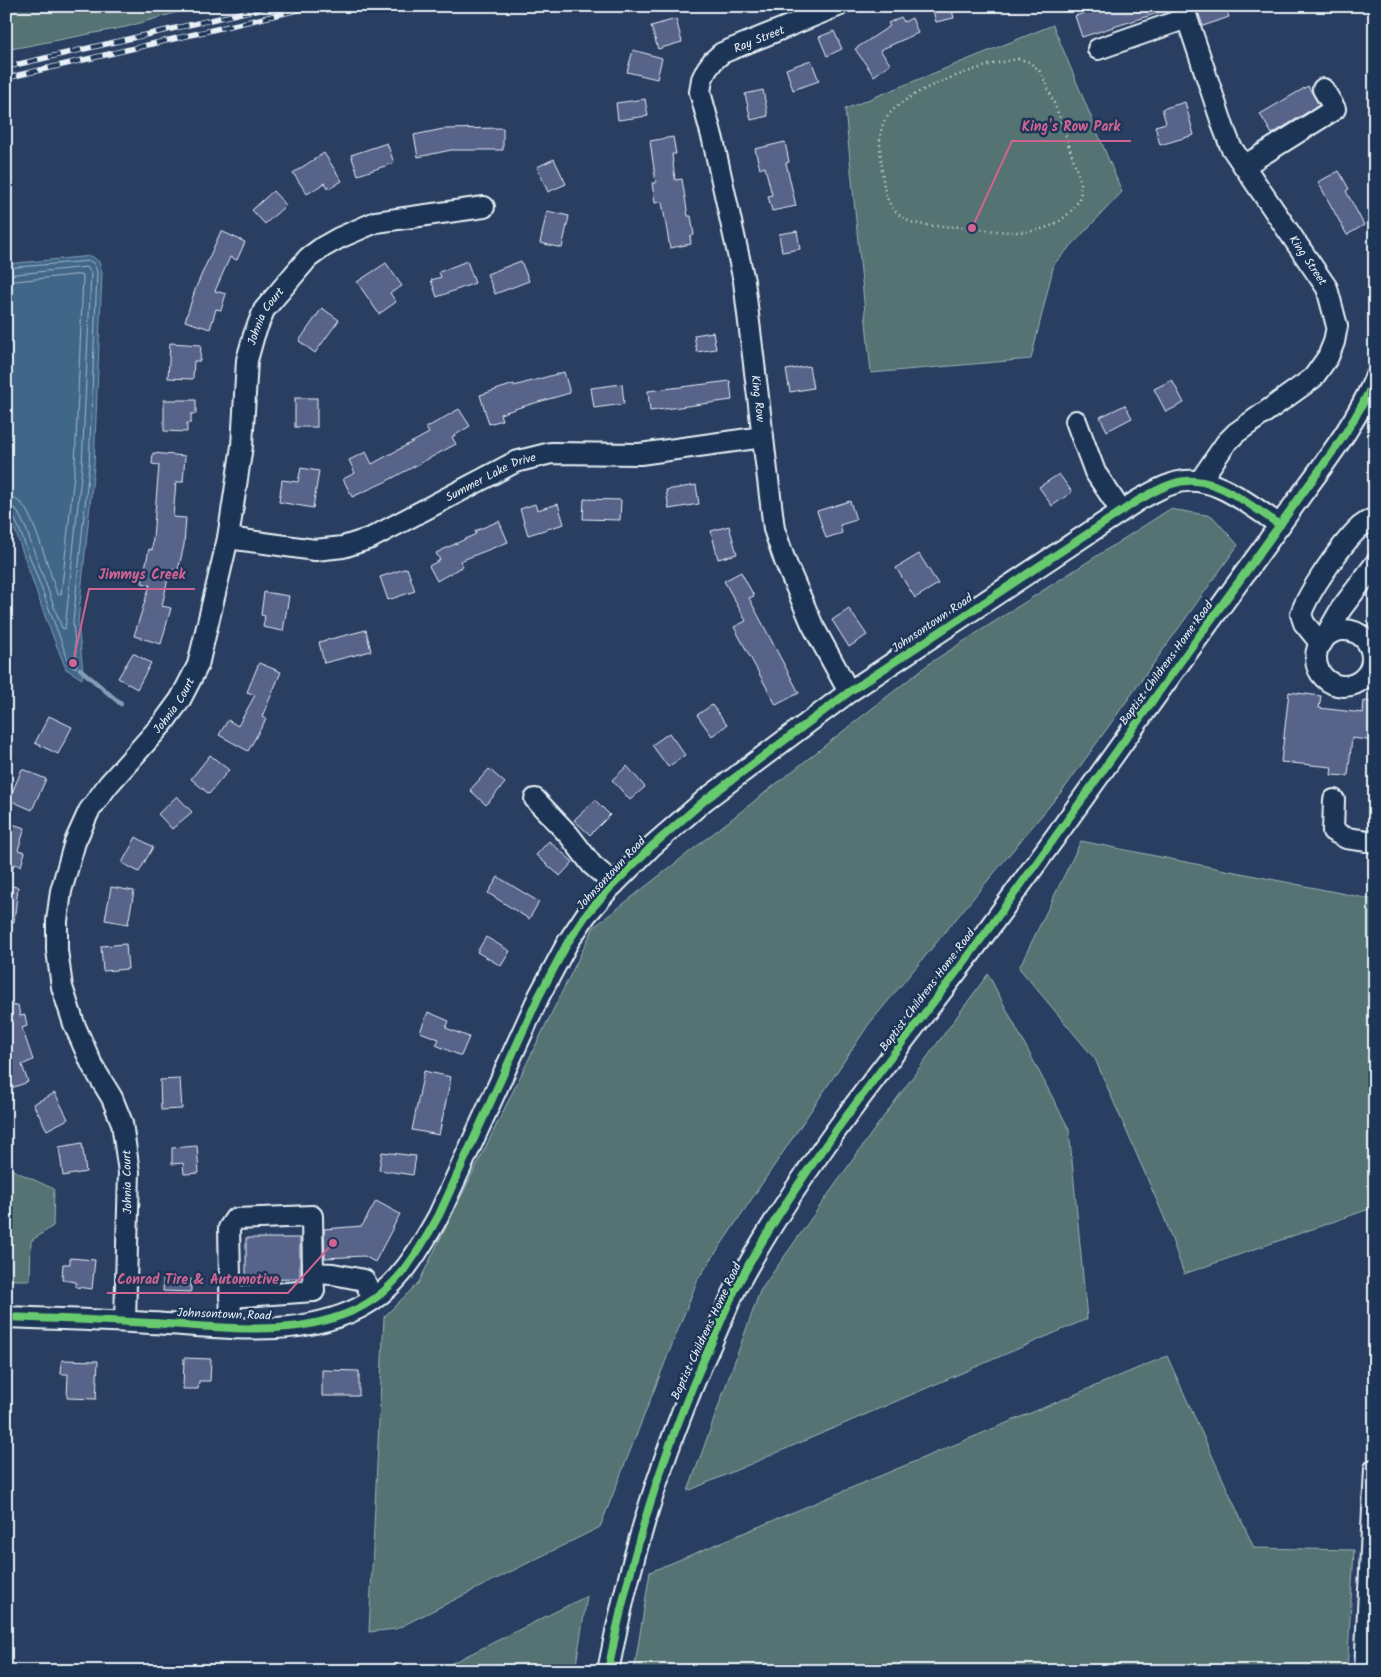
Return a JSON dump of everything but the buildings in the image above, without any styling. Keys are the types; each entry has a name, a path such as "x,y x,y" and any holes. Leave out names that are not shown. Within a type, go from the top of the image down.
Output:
{"street":[{"name":"Ray Street","path":"700,92 702,79 707,69 722,53 838,6"},
{"path":"1098,49 1185,12"},
{"name":"King Street","path":"1185,12 1231,146 1327,288 1337,326 1334,342 1328,357 1313,378 1236,433 1226,443 1200,481"},
{"path":"1244,166 1335,109 1323,88"},
{"name":"King Row","path":"700,92 713,140 744,282 774,529 785,561 812,624 849,692"},
{"name":"Johnia Court","path":"125,1321 129,1172 122,1123 112,1098 92,1065 74,1024 62,987 58,950 61,891 75,842 89,811 108,785 163,723 180,700 198,665 228,538 242,446 247,360 264,310 308,258 322,247 339,238 376,222 484,206"},
{"name":"Baptist Childrens Home Road","path":"608,1671 616,1626 650,1500 674,1432 700,1366 741,1278 786,1202 861,1096 970,953 1280,525 1350,426 1375,378"},
{"path":"1076,422 1095,472 1121,511"},
{"name":"Summer Lake Drive","path":"228,538 315,550 343,547 371,538 515,462 536,456 566,453 640,454 763,438"},
{"name":"Johnsontown Road","path":"6,1317 258,1328 302,1326 359,1308 382,1292 402,1274 422,1245 439,1215 539,996 568,942 586,915 652,846 705,800 849,692 1151,493 1173,483 1187,480 1209,482 1234,495 1280,525"},
{"path":"1375,518 1362,525 1347,542 1305,601 1301,614 1304,623 1320,644 1341,609 1375,564"},
{"path":"534,799 569,835 592,865 614,884"},
{"path":"1334,800 1333,831 1346,838 1375,842"},
{"path":"230,1298 314,1292 312,1216 235,1219 229,1228 230,1298 231,1327"},
{"path":"313,1273 333,1274 364,1280 373,1298"},
{"path":"1365,1671 1375,1469"}],"path":[{"path":"1018,59 1029,62 1039,70 1045,80 1078,170 1082,193 1074,208 1064,218 1050,228 1034,232 935,225 907,220 888,203 883,189 880,147 880,131 884,121 890,112 914,94 974,70 1018,59"}],"green space":[{"path":"6,6 199,6 126,27 6,50"},
{"path":"1053,25 1122,192 1054,264 1031,359 871,373 845,109"},
{"path":"1170,509 1212,516 1238,545 1066,786 869,1024 698,1279 600,1527 396,1629 369,1632 384,1317 419,1282 594,927 930,663"},
{"path":"1081,841 1375,900 1375,1207 1184,1274 1164,1217 1095,1059 1019,968"},
{"path":"988,974 1069,1129 1087,1319 688,1491 760,1291 871,1134"},
{"path":"6,1167 54,1189 53,1226 31,1241 30,1280 6,1280"},
{"path":"1167,1356 1254,1548 1354,1550 1347,1671 634,1671 650,1572"},
{"path":"587,1596 575,1671 436,1671"}],"water":[{"path":"92,256 99,262 102,272 94,466 78,622 82,679 66,669 46,619 15,530 6,513 6,264"}],"waterway":[{"path":"6,204 6,216"},
{"path":"80,669 121,704"}],"railway":[{"path":"6,67 272,6"},
{"path":"6,78 315,6"}],"cycle path":[{"path":"608,1671 638,1543 665,1459 696,1377 731,1298 767,1233 793,1192 849,1113 967,958 1332,452 1360,409 1375,378"},
{"path":"6,1317 229,1328 283,1328 334,1318 373,1300 385,1291 406,1268 439,1215 539,996 568,942 586,915 607,891 652,846 705,800 849,692 1137,501 1158,490 1172,484 1187,481 1215,486 1229,492 1280,525"}],"place":[{"name":"King's Row Park","path":"972,228"},
{"name":"Jimmys Creek","path":"73,663"},
{"name":"Conrad Tire & Automotive","path":"333,1243"}]}
